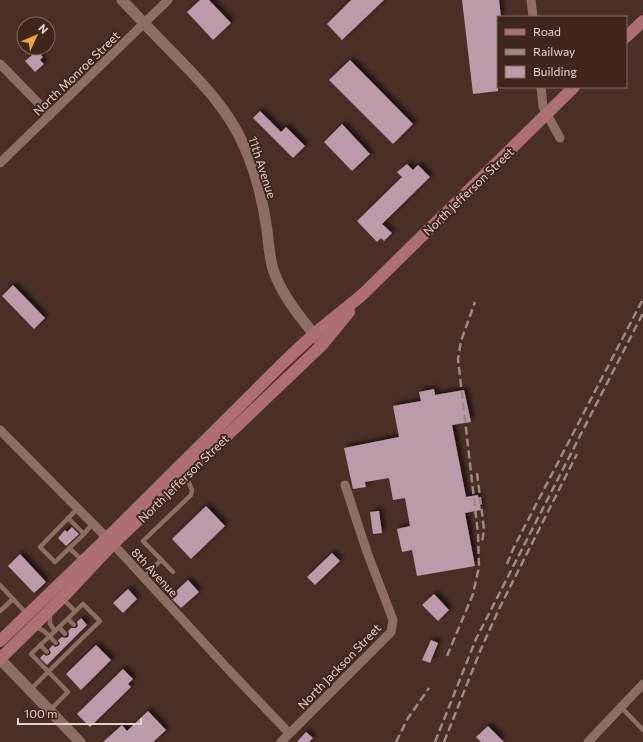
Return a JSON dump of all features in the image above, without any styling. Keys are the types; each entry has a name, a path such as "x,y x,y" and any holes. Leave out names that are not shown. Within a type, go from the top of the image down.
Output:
{"main road":[{"path":"627,36 643,21"},
{"name":"North Jefferson Street","path":"0,659 62,598 110,541 314,334 362,295 573,88"},
{"name":"North Jefferson Street","path":"0,641 83,561 110,541 186,476 322,345 362,295"}],"street":[{"name":"11th Avenue","path":"122,0 217,101 235,127 244,145 258,188 267,230 271,261 277,280 285,296 322,345"},
{"name":"North Monroe Street","path":"0,163 168,0"},
{"path":"531,0 533,16"},
{"path":"0,64 50,115"},
{"path":"540,88 543,107 560,138"},
{"name":"8th Avenue","path":"0,430 93,523 289,733"},
{"name":"North Jackson Street","path":"281,742 391,632 393,620 367,552 345,484"},
{"path":"0,659 80,742"},
{"path":"588,742 643,684"}],"lane":[{"path":"173,572 143,541 191,495 192,490 186,476"},
{"path":"78,508 40,547 55,562 84,534 93,523"},
{"path":"68,518 84,534"},
{"path":"69,548 83,561"},
{"path":"144,577 161,560"},
{"path":"0,585 27,614"},
{"path":"62,598 76,611"},
{"path":"0,611 13,599"},
{"path":"30,690 48,672 66,654 76,645 84,636 100,621 83,604 31,654 48,672 68,692 50,710"},
{"path":"51,609 49,616 50,624 65,634"},
{"path":"68,619 74,625"},
{"path":"29,631 38,628 44,631 56,643"},
{"path":"80,632 84,636"},
{"path":"71,640 76,645"},
{"path":"40,645 47,652"},
{"path":"62,650 66,654"},
{"path":"53,658 58,662"},
{"path":"621,707 643,730"}],"building":[{"path":"200,0 209,0 231,23 213,40 187,12"},
{"path":"351,0 384,0 342,40 327,24"},
{"path":"462,0 499,0 501,16 497,16 498,91 473,94"},
{"path":"31,56 42,56 43,57 40,60 44,64 35,72 25,61"},
{"path":"350,60 413,124 393,144 329,80"},
{"path":"260,111 281,132 286,127 305,146 293,158 253,118"},
{"path":"342,124 370,154 352,171 324,142"},
{"path":"407,164 413,170 418,165 430,177 382,224 392,233 384,241 381,238 377,242 357,221 402,177 397,172"},
{"path":"13,285 45,318 34,329 2,296"},
{"path":"434,389 435,395 464,390 471,422 452,425 466,497 478,495 481,510 465,513 475,566 417,576 412,550 402,552 397,529 410,526 405,498 393,500 389,478 365,482 366,487 353,489 344,448 399,437 393,406 421,401 419,392"},
{"path":"206,506 225,526 191,559 172,539"},
{"path":"379,511 382,533 373,534 370,512"},
{"path":"72,527 79,534 66,546 58,538 65,530 67,532"},
{"path":"332,553 340,561 315,585 307,577"},
{"path":"20,554 46,582 34,593 8,566"},
{"path":"188,580 199,592 181,608 170,597"},
{"path":"128,589 137,599 123,613 113,603"},
{"path":"434,594 449,610 438,621 422,605"},
{"path":"81,618 87,625 47,665 40,658 44,654 46,656 49,655 51,653 49,649 53,645 55,647 58,646 60,644 58,640 62,637 68,637 68,631 71,628 76,628 78,626 77,622"},
{"path":"431,640 438,643 430,663 422,660"},
{"path":"96,645 111,660 81,690 66,674"},
{"path":"123,669 133,679 128,684 131,687 90,727 77,714"},
{"path":"148,711 166,730 153,742 103,742 122,725 127,731"},
{"path":"488,726 504,742 481,742 476,737"},
{"path":"306,732 313,738 309,742 297,742"}],"railway":[{"path":"507,564 514,547 643,299"},
{"path":"447,656 473,594 479,567 478,534 458,359 461,341 475,302"},
{"path":"435,742 476,639 643,313"},
{"path":"444,742 481,649 499,609 577,454"},
{"path":"477,473 484,529 482,543"},
{"path":"396,742 408,718 429,688"}]}
